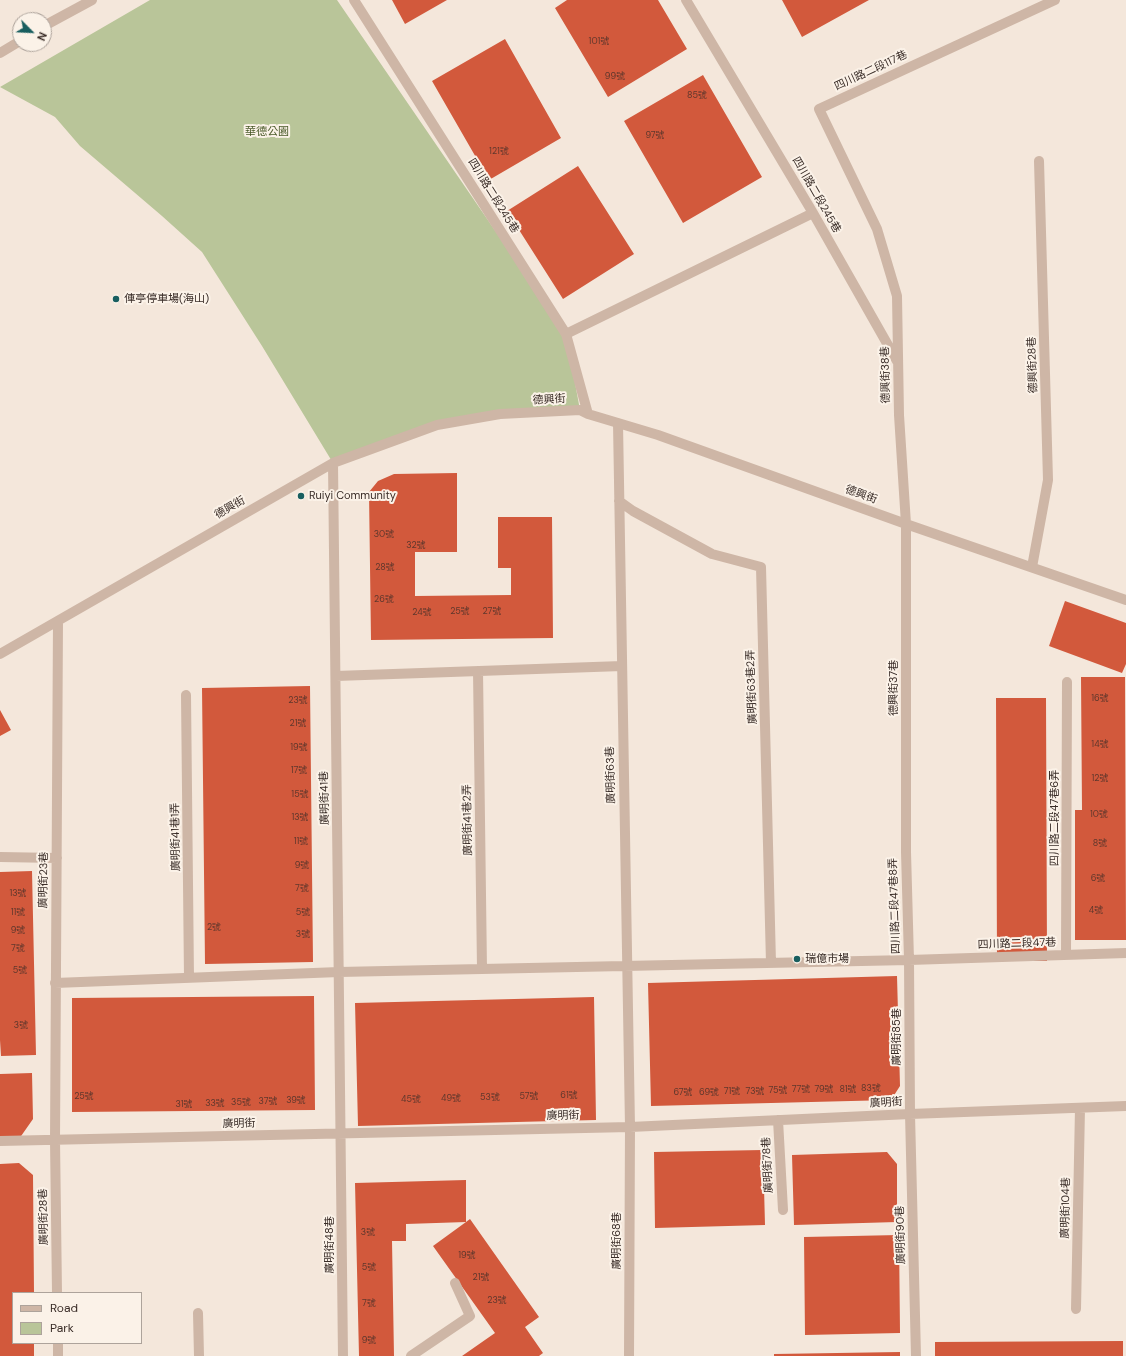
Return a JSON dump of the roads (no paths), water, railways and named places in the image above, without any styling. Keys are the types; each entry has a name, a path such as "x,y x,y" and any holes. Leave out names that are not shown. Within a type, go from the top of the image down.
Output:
{"street":[{"path":"52,22 92,0"},
{"name":"四川路二段245巷","path":"354,0 566,334 588,414"},
{"name":"四川路二段245巷","path":"686,0 813,213 898,362"},
{"name":"四川路二段117巷","path":"878,229 819,109 1055,0"},
{"path":"0,53 12,46"},
{"name":"德興街28巷","path":"1032,567 1048,480 1040,161"},
{"path":"566,334 813,213"},
{"name":"德興街38巷","path":"878,229 897,296 899,415 906,524"},
{"name":"德興街","path":"0,654 333,463 437,425 500,414 580,410 588,414 658,435 906,524 1126,600"},
{"name":"廣明街63巷","path":"618,423 626,965 630,1127"},
{"name":"廣明街41巷","path":"333,463 341,1133"},
{"name":"廣明街63巷2弄","path":"619,501 633,511 712,554 761,567 771,963"},
{"name":"德興街37巷","path":"906,524 906,852"},
{"name":"廣明街23巷","path":"55,1140 58,621"},
{"path":"336,676 622,666"},
{"name":"廣明街41巷2弄","path":"478,671 482,969"},
{"name":"四川路二段47巷6弄","path":"1066,955 1067,682"},
{"name":"廣明街41巷1弄","path":"186,696 189,978"},
{"name":"四川路二段47巷8弄","path":"906,852 909,960"},
{"path":"0,857 56,858"},
{"name":"四川路二段47巷","path":"909,960 1126,953"},
{"path":"55,983 339,972 909,960"},
{"name":"廣明街85巷","path":"909,960 910,1114"},
{"name":"廣明街","path":"0,1141 630,1127 1126,1106"},
{"name":"廣明街104巷","path":"1076,1309 1080,1108"},
{"name":"廣明街90巷","path":"910,1114 916,1356"},
{"name":"廣明街78巷","path":"778,1120 783,1210"},
{"name":"廣明街68巷","path":"629,1356 630,1127"},
{"name":"廣明街48巷","path":"341,1133 343,1356"},
{"name":"廣明街28巷","path":"55,1140 57,1292"},
{"path":"411,1356 470,1316 454,1282"},
{"path":"198,1313 199,1356"},
{"path":"58,1344 58,1356"}],"place":[{"name":"俥亭停車場(海山)","path":"116,299"},
{"name":"Ruiyi Community","path":"301,496"},
{"name":"瑞億市場","path":"797,959"}],"park label":[{"name":"華德公園","path":"267,132"}]}
